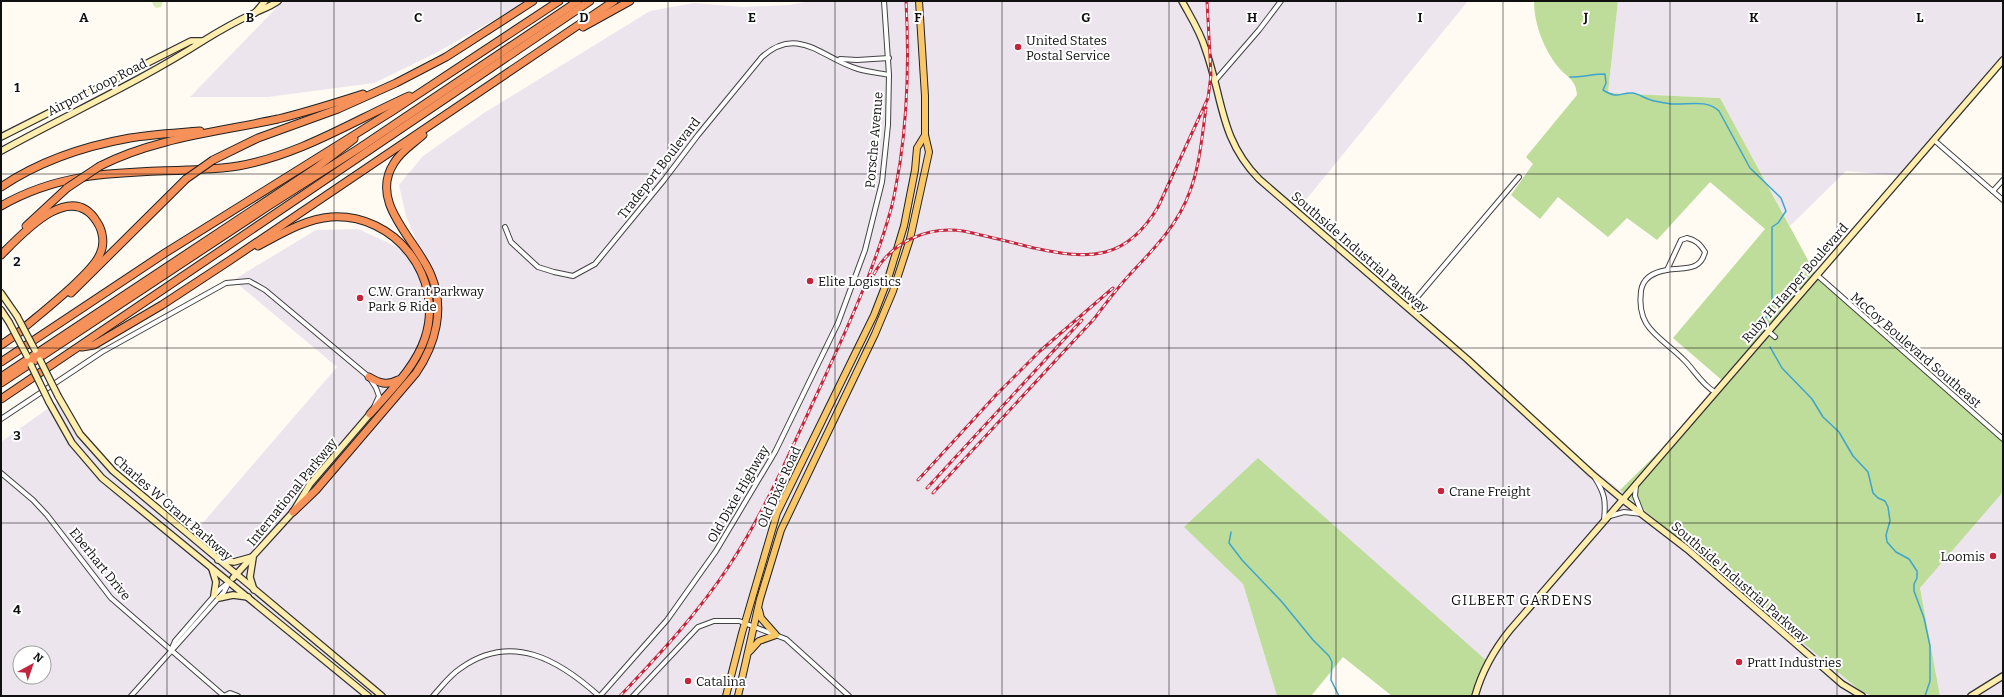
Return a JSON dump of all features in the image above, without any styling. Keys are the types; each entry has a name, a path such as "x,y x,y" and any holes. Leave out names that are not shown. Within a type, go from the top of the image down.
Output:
{"highway":[{"path":"1,345 53,308 87,279 160,203 186,179 213,160 258,138 338,109 396,83 446,57 532,1"},
{"path":"1,362 228,211 391,112 559,1"},
{"path":"166,270 361,147 578,1"},
{"path":"1,399 590,1"},
{"path":"78,348 94,345 139,319 230,261 614,1"},
{"path":"551,45 630,1"},
{"path":"1,250 67,188 100,166 140,149 307,111 396,83"},
{"path":"1,206 34,190 67,180 98,174 229,167 270,159 308,145 431,86"},
{"path":"293,512 316,490 416,373 430,349 436,325 437,302 434,283 428,267 393,211 388,198 387,183 391,169 399,156 454,110"},
{"path":"1,377 38,356 166,270 316,168 391,112"},
{"path":"1,187 39,166 93,146 132,138 242,126"},
{"path":"1,255 45,215 64,206 75,207 87,212 97,221 102,232 102,250 93,265 19,332"},
{"path":"230,261 300,225 323,218 352,218 371,224 389,233 404,246 417,263 425,280 429,299 429,322 425,338 415,359 370,414"},
{"path":"1,383 29,361"},
{"path":"369,377 389,384 400,379"}],"main road":[{"name":"Airport Loop Road","path":"254,13 265,1"},
{"name":"Airport Loop Road","path":"1,151 154,70 203,41 254,13 266,9 278,1"},
{"name":"Old Dixie Road","path":"738,696 758,609 781,530 888,304 901,268 915,217 929,152 925,135 925,96 919,1"},
{"name":"Southside Industrial Parkway","path":"1182,1 1205,48 1228,135 1238,154 1250,171 1324,237 1467,359 1592,474 1622,499 1688,549 1852,694 1862,696"},
{"name":"Airport Loop Road","path":"1,137 191,41 203,41"},
{"name":"Ruby H Harper Boulevard","path":"1475,696 1484,669 1502,640 1714,392 2003,60"},
{"name":"Old Dixie Road","path":"726,696 745,622 777,514 881,298 904,226 915,170 917,148 925,135"},
{"name":"Charles W Grant Parkway","path":"1,293 17,316 58,396 80,434 112,471 236,576 382,696"},
{"name":"Charles W Grant Parkway","path":"1,310 9,322 49,402 72,443 102,478 368,696"},
{"name":"International Parkway","path":"229,582 293,512 310,484 370,414"},
{"path":"218,560 234,562 254,556 250,577 254,591"},
{"path":"210,567 216,582 217,597 233,595 248,597"},
{"path":"758,609 761,618 776,635"},
{"path":"749,652 756,642 765,637 776,635"},
{"path":"1971,696 2003,676"}],"street":[{"name":"Porsche Avenue","path":"856,278 874,222 882,182 888,125 889,74 884,1"},
{"path":"1214,82 1260,30 1281,1"},
{"name":"Tradeport Boulevard","path":"505,227 511,242 538,267 573,276 583,272 595,264 664,180 698,135 767,52 781,45 801,43 812,46 857,69 889,74"},
{"name":"Tradeport Boulevard","path":"834,57 857,60 888,58"},
{"path":"1934,140 2003,200"},
{"path":"1408,308 1519,177"},
{"path":"1993,191 2003,180"},
{"path":"1667,270 1680,240 1687,238 1694,240 1700,245 1704,252 1702,262 1696,267 1667,270 1650,274 1641,286 1641,315 1646,325 1685,360 1714,392"},
{"name":"McCoy Boulevard Southeast","path":"1817,275 2003,439"},
{"name":"Old Dixie Highway","path":"600,696 667,620 716,551 775,452 838,323 856,278"},
{"path":"1,419 102,352 226,283 249,281 265,290 369,377 379,396 370,414"},
{"path":"1768,331 1775,337"},
{"name":"Eberhart Drive","path":"1,473 33,500 47,515 111,598 224,696 230,692 238,696"},
{"name":"Southside Industrial Parkway","path":"1592,474 1602,490 1606,500 1604,520"},
{"path":"1638,481 1635,496 1642,514"},
{"name":"Ruby H Harper Boulevard","path":"1604,520 1614,514 1642,514"},
{"name":"International Parkway","path":"131,696 171,650 175,641 217,597 229,582"},
{"path":"633,696 703,624 718,620 745,622 786,639 849,696"},
{"path":"433,696 453,674 470,662 490,654 517,651 532,653 553,661 600,696"}],"shaded area":[{"path":"283,1 527,1 436,53 374,83 268,97 190,97"},
{"path":"810,1 1468,1 1296,212 1409,306 1529,419 1620,490 1863,693 1875,696 1477,696 1185,527 1243,584 1277,696 1,696 1,442 57,402 113,474 188,540 337,367 233,280 316,230 358,229 400,248 430,273 406,216 399,185 423,156 484,113 650,11 694,3 743,7 790,5"},
{"path":"1618,1 2003,1 2003,65 1904,176 1846,171 1790,226 1720,98 1608,93"},
{"path":"2003,492 2003,696 1940,696 1920,588"}],"green space":[{"path":"152,1 163,1 161,7 156,8"},
{"path":"1534,1 1618,1 1608,93 1720,98 1815,273 2003,442 2003,492 1920,588 1940,696 1875,696 1863,693 1620,490 1685,426 1724,382 1673,338 1765,229 1710,182 1657,240 1627,218 1608,237 1558,197 1540,219 1511,195 1533,164 1526,157 1577,95 1575,86 1559,68 1544,45 1538,28 1534,10"},
{"path":"1258,458 1488,662 1477,696 1392,696 1343,657 1311,696 1277,696 1243,584 1184,527"}],"waterway":[{"path":"1570,77 1605,74 1606,83 1603,90 1613,95 1633,93 1664,103 1697,103 1709,105 1719,111 1750,168 1781,198 1786,211 1778,223 1772,227 1772,305 1760,330 1761,332"},
{"path":"1770,347 1782,368 1812,399 1823,417 1839,432 1853,456 1868,472 1873,493 1878,498 1885,501 1888,507 1890,521 1886,535 1887,542 1896,552 1909,559 1917,571 1914,591 1924,618 1930,646 1930,681 1925,696"},
{"path":"1231,532 1229,543 1242,560 1282,602 1313,640 1329,656 1332,662 1331,680 1339,696"}],"railway":[{"path":"620,696 691,617 717,583 742,546 786,461 867,281 884,233 895,193 903,143 907,82 906,1"},
{"path":"874,274 881,263 900,245 911,239 936,231 963,231 1054,252 1089,255 1105,252 1119,247 1133,238 1146,225 1158,207 1208,98 1211,75 1207,1"},
{"path":"933,493 1094,319 1117,289 1166,234 1180,214 1190,191 1196,171 1206,108"},
{"path":"918,480 996,395 1040,351 1113,288"},
{"path":"927,488 1082,320"}],"place":[{"name":"United States Postal Service","path":"1018,47"},
{"name":"Elite Logistics","path":"810,281"},
{"name":"C.W. Grant Parkway Park & Ride","path":"360,298"},
{"name":"Crane Freight","path":"1441,491"},
{"name":"Loomis","path":"1993,556"},
{"name":"Pratt Industries","path":"1739,662"},
{"name":"Catalina","path":"688,681"}],"district":[{"name":"GILBERT GARDENS","path":"1522,600"}]}
